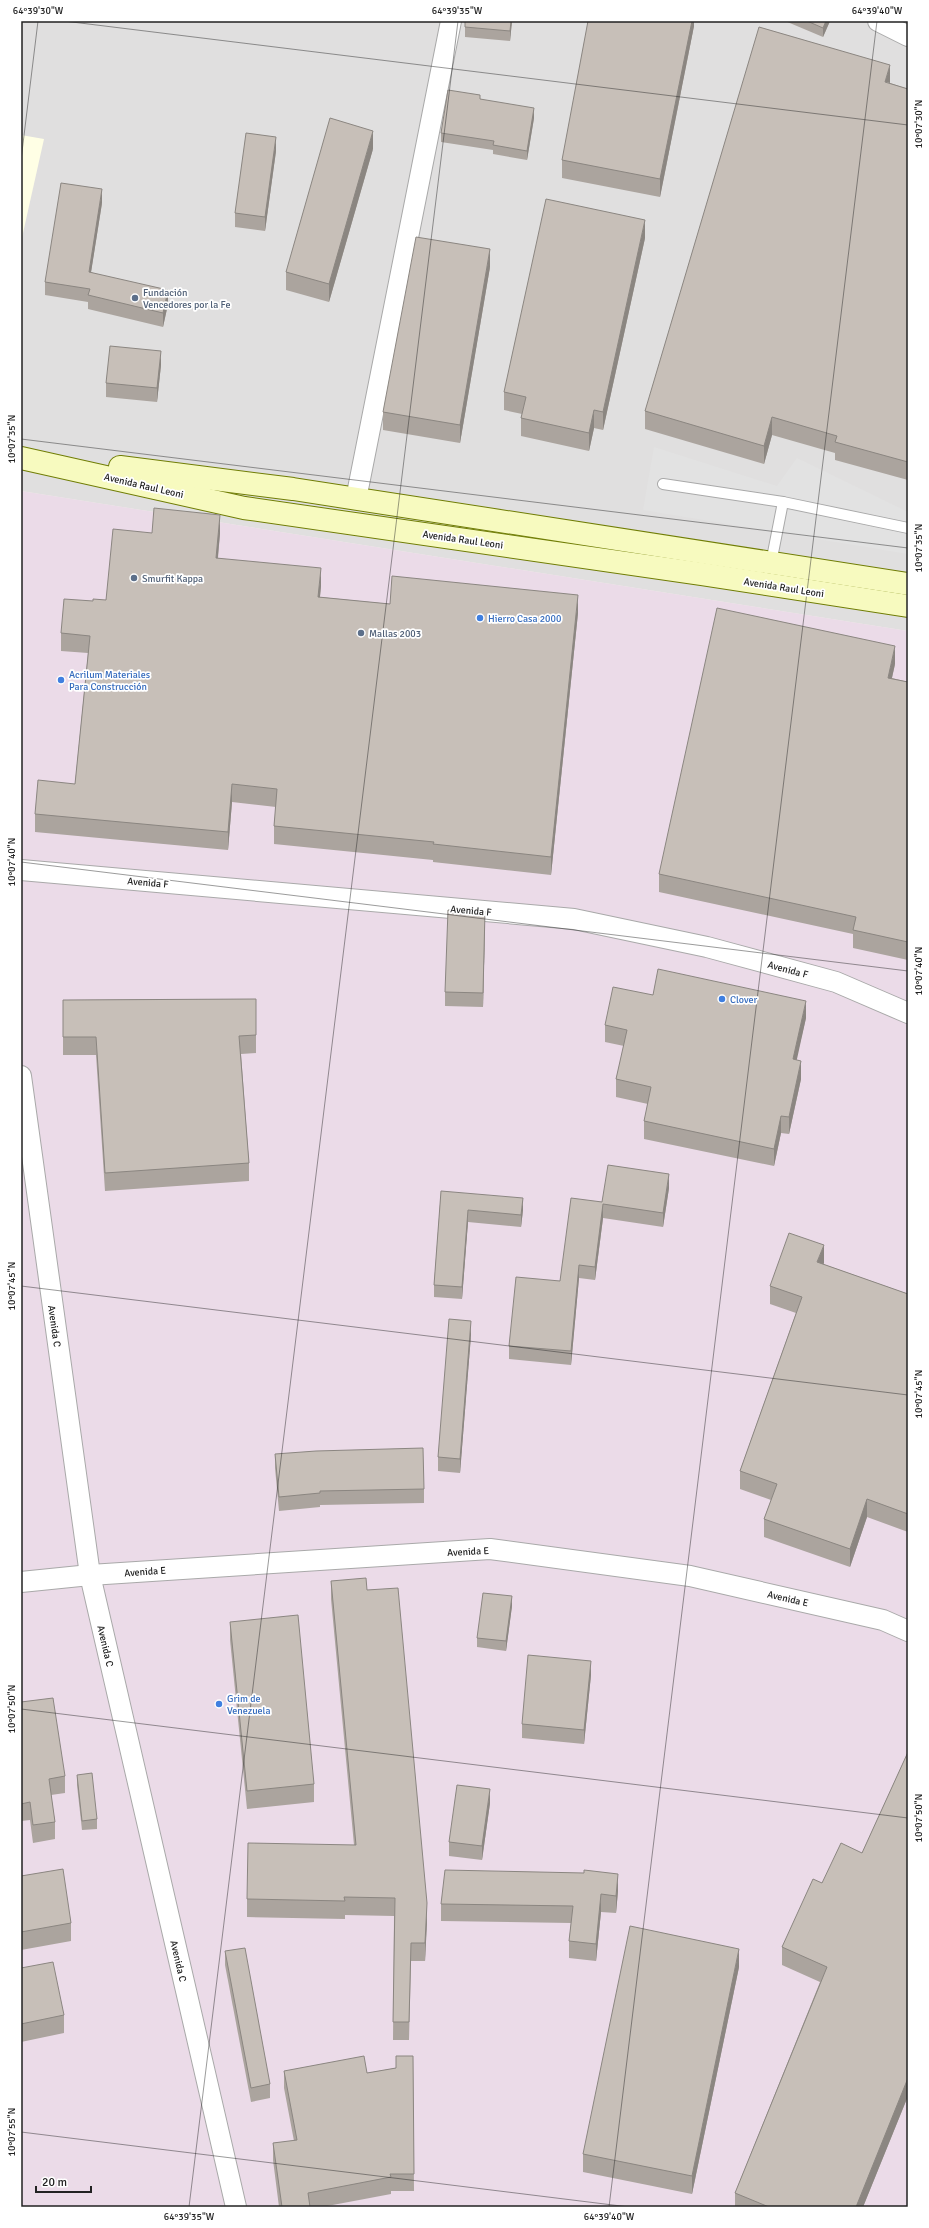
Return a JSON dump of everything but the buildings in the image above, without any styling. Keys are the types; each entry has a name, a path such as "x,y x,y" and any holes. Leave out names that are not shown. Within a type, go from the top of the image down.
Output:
{"main road":[{"name":"Avenida Raul Leoni","path":"21,456 292,489 908,584"},
{"name":"Avenida Raul Leoni","path":"21,456 244,508 694,573 908,606"}],"street":[{"path":"356,499 451,21"},
{"path":"878,21 908,36"},
{"name":"Avenida F","path":"21,870 574,919 707,947 836,982 908,1012"},
{"name":"Avenida C","path":"21,1076 90,1575 236,2207"},
{"name":"Avenida E","path":"21,1582 90,1575 490,1549 690,1576 883,1620 908,1631"}],"lane":[{"path":"663,484 783,502 908,528"},
{"path":"771,564 783,502"}],"shaded area":[{"path":"21,21 908,21 908,631 21,491"},
{"path":"21,135 44,139 21,242"},
{"path":"654,447 777,486 797,458 908,512 908,554 643,510"},
{"path":"21,491 908,631 908,2207 21,2207"}],"place":[{"name":"Fundación Vencedores por la Fe","path":"135,298"},
{"name":"Smurfit Kappa","path":"134,578"},
{"name":"Hierro Casa 2000","path":"480,618"},
{"name":"Mallas 2003","path":"361,633"},
{"name":"Acrilum Materiales Para Construcción","path":"61,680"},
{"name":"Clover","path":"722,999"},
{"name":"Grim de Venezuela","path":"219,1704"}]}
